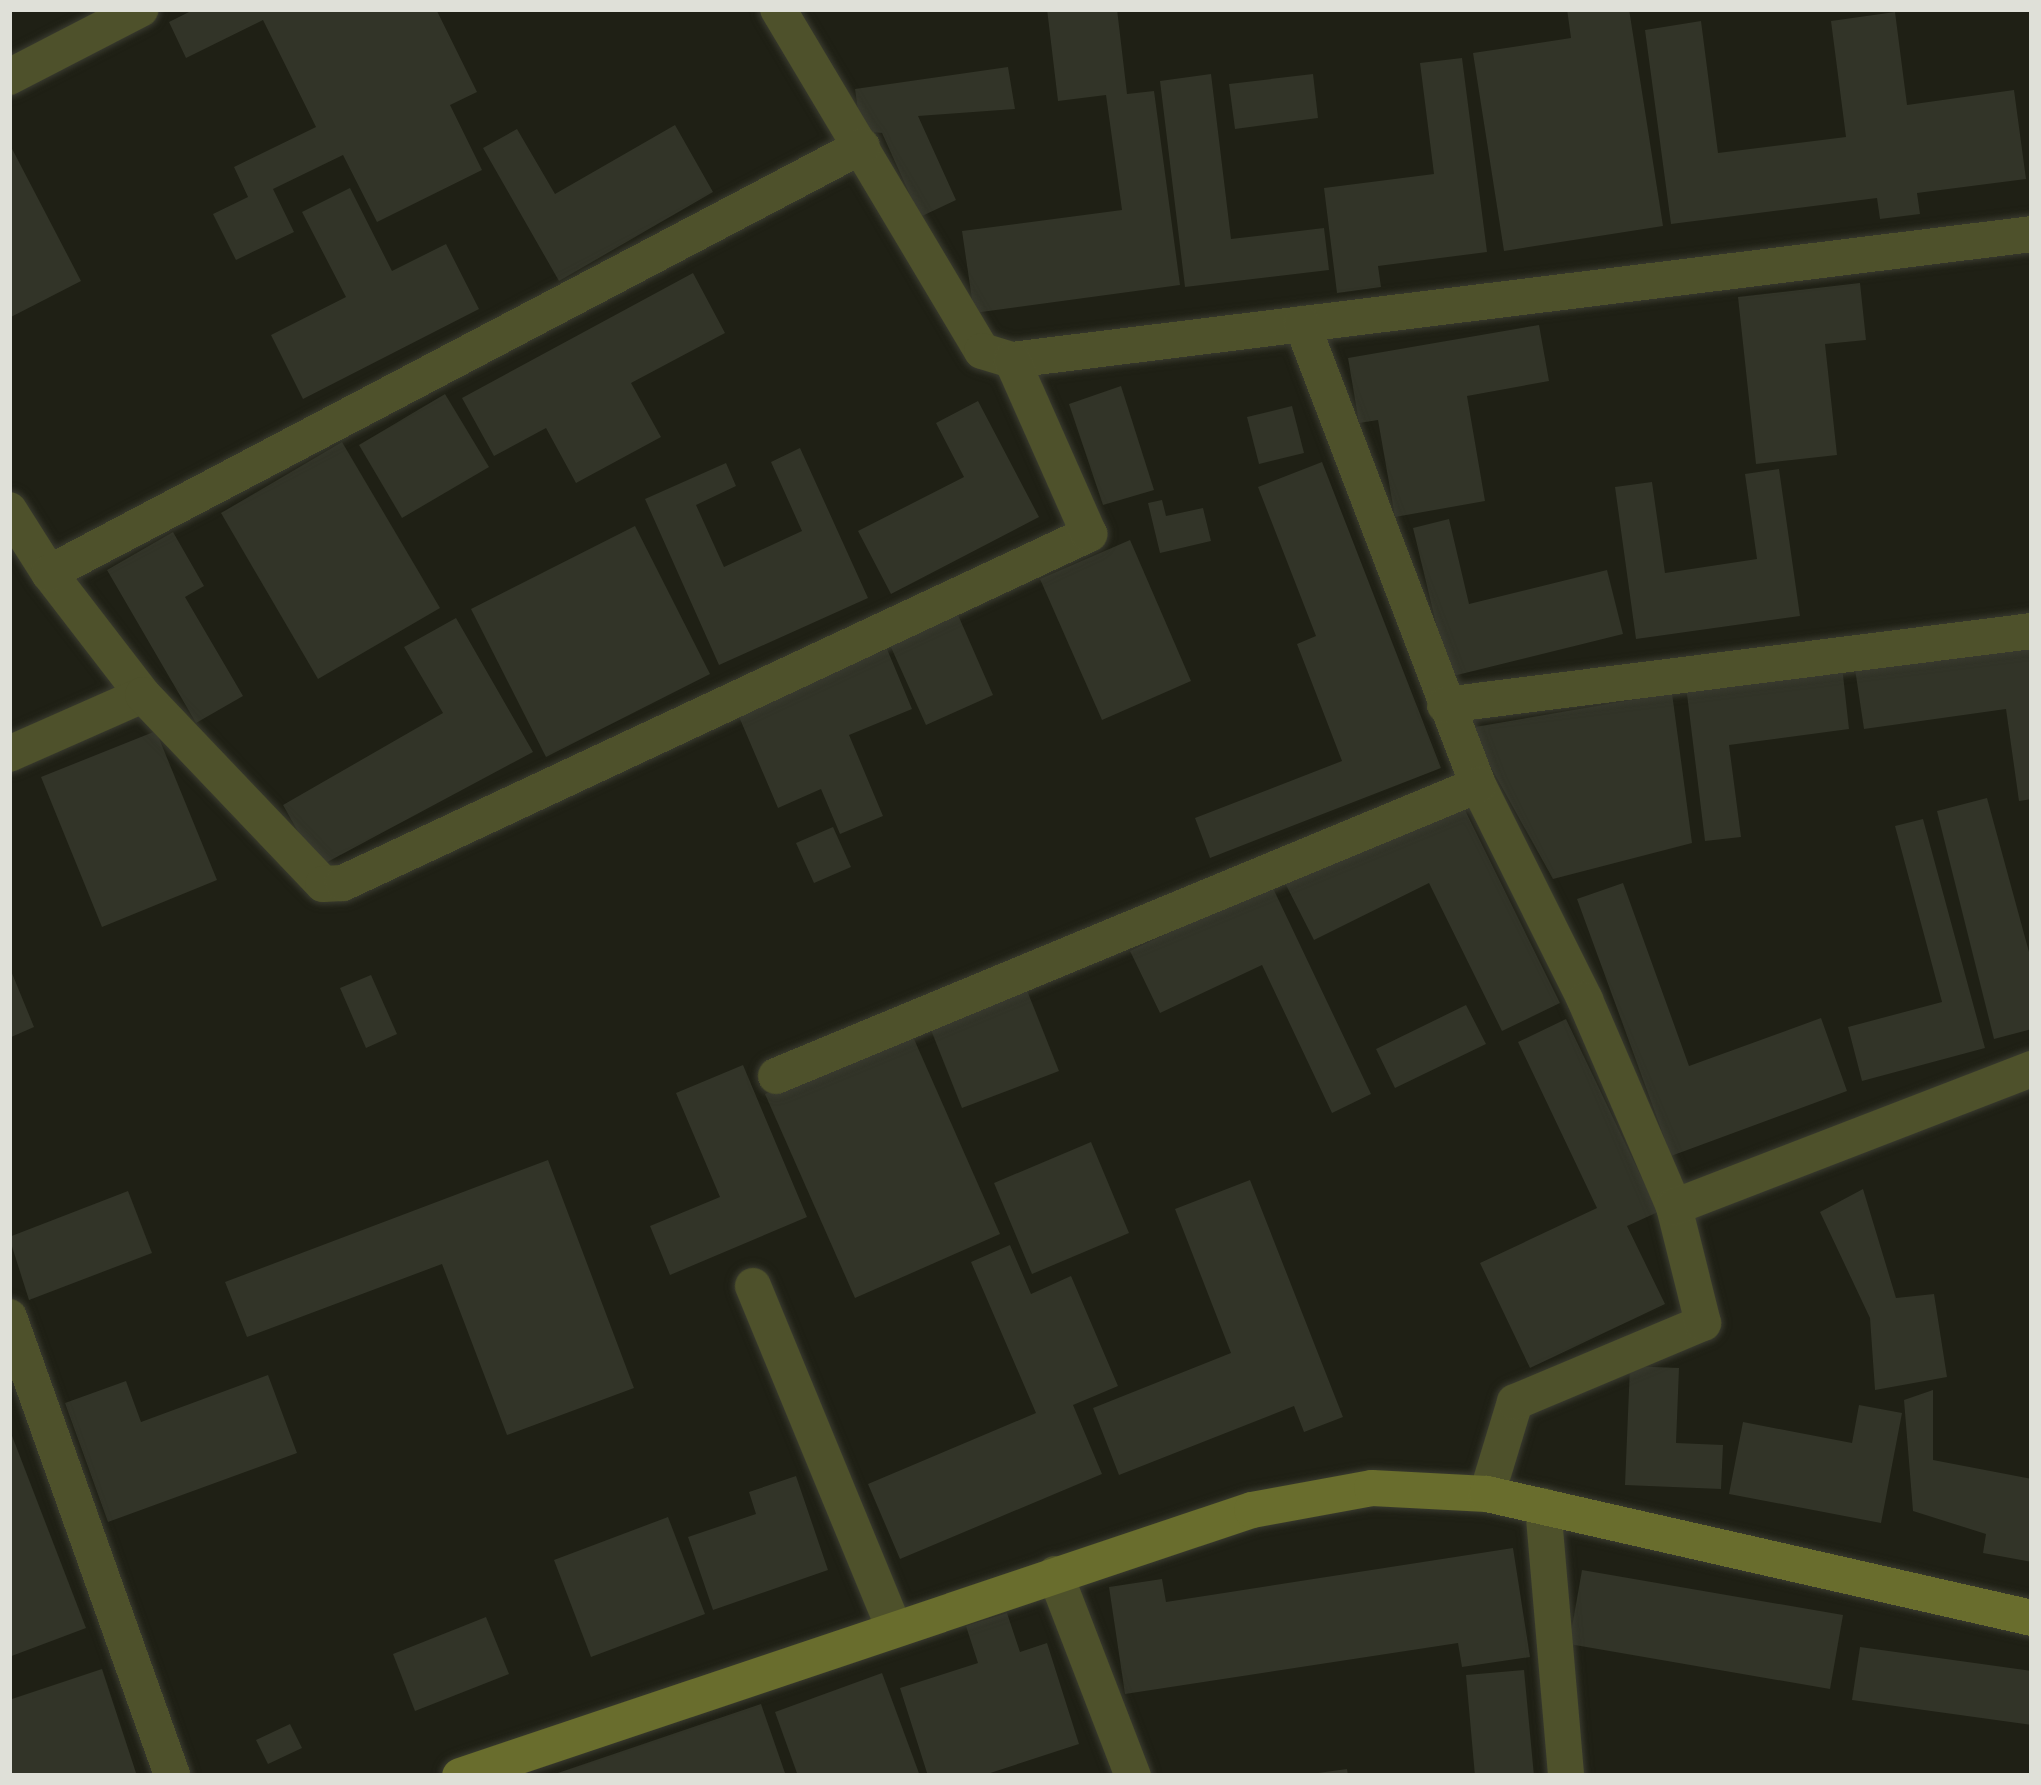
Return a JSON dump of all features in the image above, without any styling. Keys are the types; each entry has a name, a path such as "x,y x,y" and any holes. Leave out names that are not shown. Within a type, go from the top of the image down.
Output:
{"street":[{"path":"9,76 141,9"},
{"path":"778,9 982,351 1012,360 2032,234"},
{"path":"49,573 862,146"},
{"path":"1302,324 1478,785 1585,1000 1674,1207 1703,1323 1515,1402 1487,1495"},
{"path":"9,510 49,573 143,695 323,884 343,883 1088,534 1012,360"},
{"path":"1445,705 2032,631"},
{"path":"9,754 143,695"},
{"path":"776,1076 1478,785"},
{"path":"1674,1207 2032,1070"},
{"path":"753,1286 893,1626"},
{"path":"9,1317 172,1776"},
{"path":"460,1776 893,1626 1252,1510 1372,1488 1487,1495 1543,1506 2032,1618"},
{"path":"1543,1506 1566,1776"},
{"path":"1055,1574 1133,1776"}],"building":[{"path":"195,9 436,9 477,92 450,105 482,170 377,222 343,155 273,189 294,232 236,260 213,214 248,197 234,167 316,127 263,20 186,58 169,22"},
{"path":"1047,9 1117,9 1127,94 1154,91 1180,285 974,313 962,231 1122,210 1106,95 1058,101"},
{"path":"1567,9 1629,9 1663,226 1504,251 1473,53 1571,38"},
{"path":"1895,12 1907,105 2014,90 2026,179 1917,193 1920,214 1880,219 1877,198 1671,224 1645,30 1701,21 1718,153 1846,137 1831,21"},
{"path":"1462,58 1487,252 1378,266 1381,287 1337,293 1324,188 1434,174 1420,63"},
{"path":"1008,67 1015,109 918,116 956,200 920,217 882,133 861,131 855,89"},
{"path":"1211,74 1231,239 1324,228 1329,270 1185,287 1160,81"},
{"path":"1313,74 1318,118 1235,129 1229,84"},
{"path":"675,125 713,192 559,281 483,148 517,129 555,194"},
{"path":"9,143 81,281 9,318"},
{"path":"350,188 392,271 446,244 479,309 303,399 271,335 346,297 302,212"},
{"path":"693,273 725,333 631,383 661,437 576,483 546,428 494,456 462,398"},
{"path":"1860,283 1866,340 1825,344 1837,455 1756,464 1738,297"},
{"path":"1539,325 1549,381 1467,396 1485,501 1395,517 1378,420 1359,423 1348,358"},
{"path":"1121,386 1154,490 1103,505 1069,404"},
{"path":"445,394 489,467 402,518 359,445"},
{"path":"978,401 1039,517 891,594 858,531 964,477 936,423"},
{"path":"1292,406 1304,453 1259,464 1247,417"},
{"path":"342,442 440,608 318,679 221,513"},
{"path":"800,448 868,598 719,665 645,499 726,463 736,486 696,505 724,567 802,531 771,462"},
{"path":"1322,462 1441,768 1210,858 1195,818 1342,761 1297,644 1316,636 1258,487"},
{"path":"1779,469 1800,616 1636,639 1615,487 1652,482 1665,573 1757,559 1745,474"},
{"path":"1162,500 1166,516 1203,508 1211,541 1160,553 1148,503"},
{"path":"1449,519 1469,604 1607,570 1623,634 1449,677 1413,528"},
{"path":"635,526 710,674 546,757 471,609"},
{"path":"173,532 204,586 185,597 243,696 196,723 107,570"},
{"path":"1130,540 1191,681 1102,720 1040,579"},
{"path":"958,615 993,695 926,725 890,645"},
{"path":"456,618 533,752 318,867 283,805 443,713 404,647"},
{"path":"2032,644 2032,799 2019,801 2006,709 1864,729 1855,669"},
{"path":"887,649 912,709 849,735 883,816 840,834 821,789 778,808 737,712"},
{"path":"1842,666 1849,729 1729,745 1741,837 1705,841 1686,686"},
{"path":"1672,693 1692,843 1553,879 1469,728"},
{"path":"156,731 217,880 102,927 41,777"},
{"path":"1459,798 1560,1003 1502,1031 1429,883 1314,940 1285,883"},
{"path":"1987,798 2032,963 2032,1029 1994,1039 1937,811"},
{"path":"1923,819 1985,1048 1862,1081 1848,1027 1942,1002 1895,826"},
{"path":"833,827 851,867 814,883 796,843"},
{"path":"1623,883 1689,1066 1821,1018 1847,1091 1671,1156 1577,899"},
{"path":"1271,884 1371,1094 1332,1113 1262,965 1160,1013 1130,951"},
{"path":"9,966 34,1027 9,1038"},
{"path":"371,975 397,1034 366,1048 340,988"},
{"path":"1026,988 1059,1071 962,1108 929,1025"},
{"path":"1466,1005 1486,1044 1395,1088 1376,1049"},
{"path":"1566,1019 1658,1212 1627,1226 1665,1304 1530,1368 1480,1263 1597,1208 1518,1042"},
{"path":"910,1030 1000,1234 855,1298 765,1094"},
{"path":"743,1065 807,1217 670,1275 650,1226 720,1197 676,1093"},
{"path":"1091,1142 1129,1233 1032,1274 994,1183"},
{"path":"548,1160 634,1388 507,1435 442,1264 247,1337 225,1282"},
{"path":"1250,1180 1343,1417 1304,1432 1294,1406 1119,1475 1093,1408 1231,1353 1175,1209"},
{"path":"1863,1189 1896,1298 1934,1294 1947,1377 1875,1390 1870,1318 1820,1212"},
{"path":"128,1191 152,1253 29,1300 9,1237"},
{"path":"1010,1245 1031,1294 1071,1276 1118,1386 1073,1405 1102,1474 900,1559 868,1484 1036,1413 971,1262"},
{"path":"1630,1366 1679,1368 1676,1443 1723,1445 1721,1489 1625,1485"},
{"path":"268,1375 297,1453 108,1522 65,1403 126,1381 141,1422"},
{"path":"1933,1390 1933,1460 2032,1479 2032,1562 1983,1553 1986,1534 1913,1511 1904,1400"},
{"path":"1859,1405 1902,1413 1881,1523 1729,1494 1743,1422 1852,1443"},
{"path":"9,1428 86,1628 9,1657"},
{"path":"796,1476 828,1570 713,1610 688,1537 756,1514 749,1492"},
{"path":"668,1517 705,1614 591,1657 554,1560"},
{"path":"1513,1548 1530,1657 1462,1667 1458,1643 1125,1694 1109,1587 1162,1579 1166,1602"},
{"path":"1582,1570 1843,1615 1830,1689 1569,1644"},
{"path":"1007,1613 1020,1652 1047,1643 1079,1744 981,1776 928,1776 900,1688 978,1663 966,1626"},
{"path":"486,1617 509,1674 415,1711 393,1654"},
{"path":"1860,1647 2032,1671 2032,1725 1852,1700"},
{"path":"102,1669 137,1776 9,1776 9,1700"},
{"path":"1524,1670 1534,1776 1475,1776 1466,1675"},
{"path":"882,1673 920,1776 798,1776 775,1712"},
{"path":"761,1704 786,1776 552,1775"},
{"path":"290,1724 302,1748 268,1764 256,1740"},
{"path":"1347,1769 1348,1776 1318,1773"}]}
